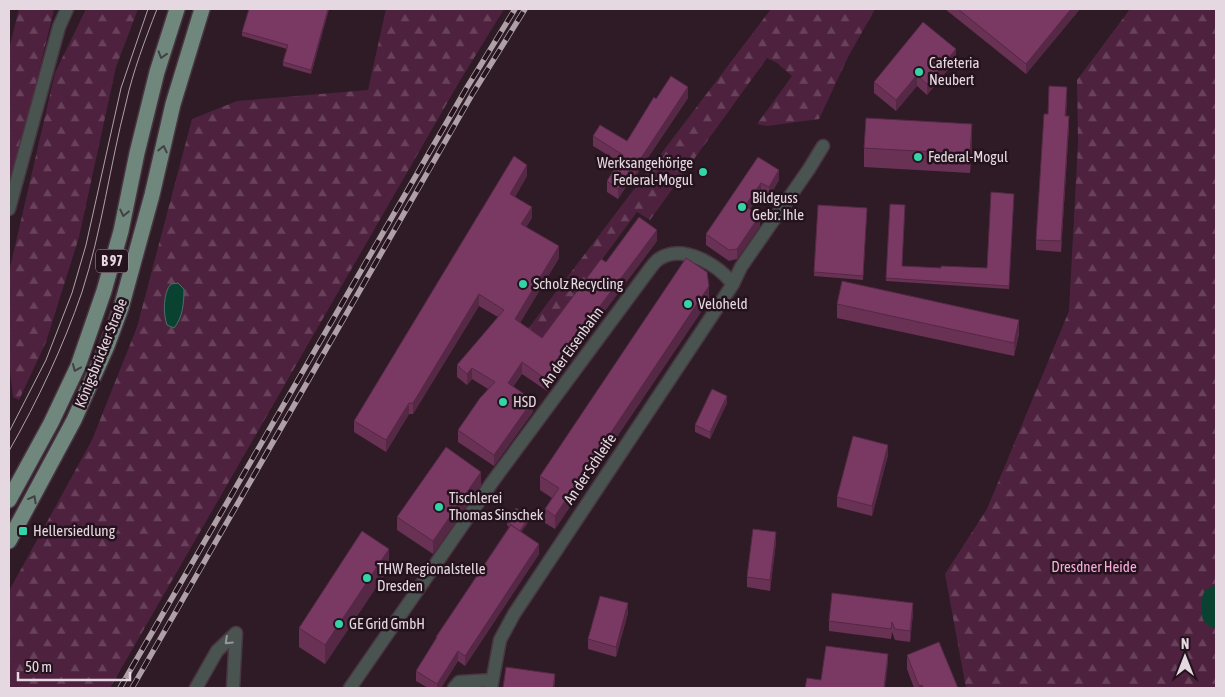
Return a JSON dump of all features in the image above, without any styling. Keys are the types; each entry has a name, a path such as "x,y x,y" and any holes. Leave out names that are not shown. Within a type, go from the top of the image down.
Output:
{"main road":[{"name":"Königsbrücker Straße","path":"9,500 51,423 78,366 104,291 121,231 137,153 157,72 176,9"},
{"name":"Königsbrücker Straße","path":"9,541 74,420 107,346 121,308 152,195 173,104 202,9"}],"street":[{"path":"9,209 59,27 67,9"},
{"name":"An der Schleife","path":"454,688 459,682 492,684 500,640 514,614 733,284 740,267 809,170 823,146"},
{"name":"An der Eisenbahn","path":"350,688 494,482 658,259 672,253 700,258 724,272 733,284"},
{"path":"196,688 217,651 236,633 232,688"}],"green space":[{"path":"19,9 54,9 9,196 9,49"},
{"path":"86,9 138,9 116,67 79,237 46,342 19,400 13,397 9,362 9,272 55,73"},
{"path":"386,9 504,9 458,84 110,688 9,688 9,591 92,440 137,327 192,119 237,101 368,90"},
{"path":"771,9 875,9 848,57 819,119 767,126 757,124 792,76 777,63 767,58 650,220 637,212 539,345 524,334"},
{"name":"Dresdner Heide","path":"1130,9 1216,9 1216,688 966,688 945,574 987,509 1069,311 1078,143 1077,80"}],"shaded area":[{"path":"178,283 184,289 184,299 181,314 174,328 167,325 165,303 168,288 171,284"}],"building":[{"path":"249,9 328,9 311,70 283,62 288,45 242,32"},
{"path":"958,9 1071,9 1026,64"},
{"name":"Cafeteria Neubert","path":"923,22 956,49 927,84 917,75 896,100 874,82"},
{"path":"671,76 688,87 635,167 633,165 618,189 607,181 623,155 593,136 600,125 627,141 654,97 656,99"},
{"path":"1049,86 1067,87 1065,116 1069,116 1061,241 1036,240 1044,114 1048,114"},
{"path":"866,118 972,124 970,154 864,148"},
{"path":"514,156 527,165 510,194 532,207 521,224 559,246 515,319 542,338 601,259 606,262 639,217 657,230 564,354 547,380 522,362 508,383 533,400 494,455 458,430 480,398 495,382 472,368 467,374 457,365 504,310 479,294 413,403 409,403 386,440 354,421"},
{"name":"Bildguss Gebr. Ihle","path":"758,157 779,170 769,187 761,183 745,206 760,215 737,249 729,250 706,234"},
{"path":"991,192 1014,194 1009,286 886,278 890,204 905,205 902,266 987,268"},
{"path":"818,205 867,208 863,276 814,272"},
{"path":"686,258 707,272 709,286 555,516 545,509 559,488 540,476"},
{"path":"842,281 1019,320 1014,343 837,304"},
{"path":"712,389 727,396 710,432 695,425"},
{"path":"853,436 888,445 872,506 837,497"},
{"name":"Tischlerei Thomas Sinschek","path":"446,447 481,472 433,541 397,517"},
{"path":"516,508 529,517 520,531 507,522"},
{"path":"511,525 539,544 465,656 458,651 437,684 416,671 436,637"},
{"path":"753,529 776,532 770,580 747,577"},
{"path":"362,531 389,549 325,645 299,628"},
{"path":"832,593 913,603 910,631 895,629 892,622 891,629 829,621"},
{"path":"600,596 628,603 616,647 588,639"},
{"path":"939,642 958,688 924,688 922,685 919,686 907,655"},
{"path":"826,646 888,654 884,688 805,688 807,678 821,680"},
{"path":"506,667 555,674 553,688 503,688"}],"waterway":[{"path":"1216,600 1216,614"}],"tram line":[{"path":"9,432 46,360 72,293 86,245 121,88 148,9"},
{"path":"9,451 49,373 67,333 82,292 95,245 129,91 157,9"}],"railway":[{"path":"120,688 466,89 515,9"},
{"path":"132,688 473,93 525,9"}],"place":[{"name":"Cafeteria Neubert","path":"919,72"},
{"name":"Federal-Mogul","path":"918,157"},
{"name":"Werksangehörige Federal-Mogul","path":"703,172"},
{"name":"Bildguss Gebr. Ihle","path":"742,207"},
{"name":"Scholz Recycling","path":"523,284"},
{"name":"Veloheld","path":"688,304"},
{"name":"HSD","path":"503,402"},
{"name":"Tischlerei Thomas Sinschek","path":"439,507"},
{"name":"Hellersiedlung","path":"23,531"},
{"name":"THW Regionalstelle Dresden","path":"367,578"},
{"name":"GE Grid GmbH","path":"339,624"}]}
